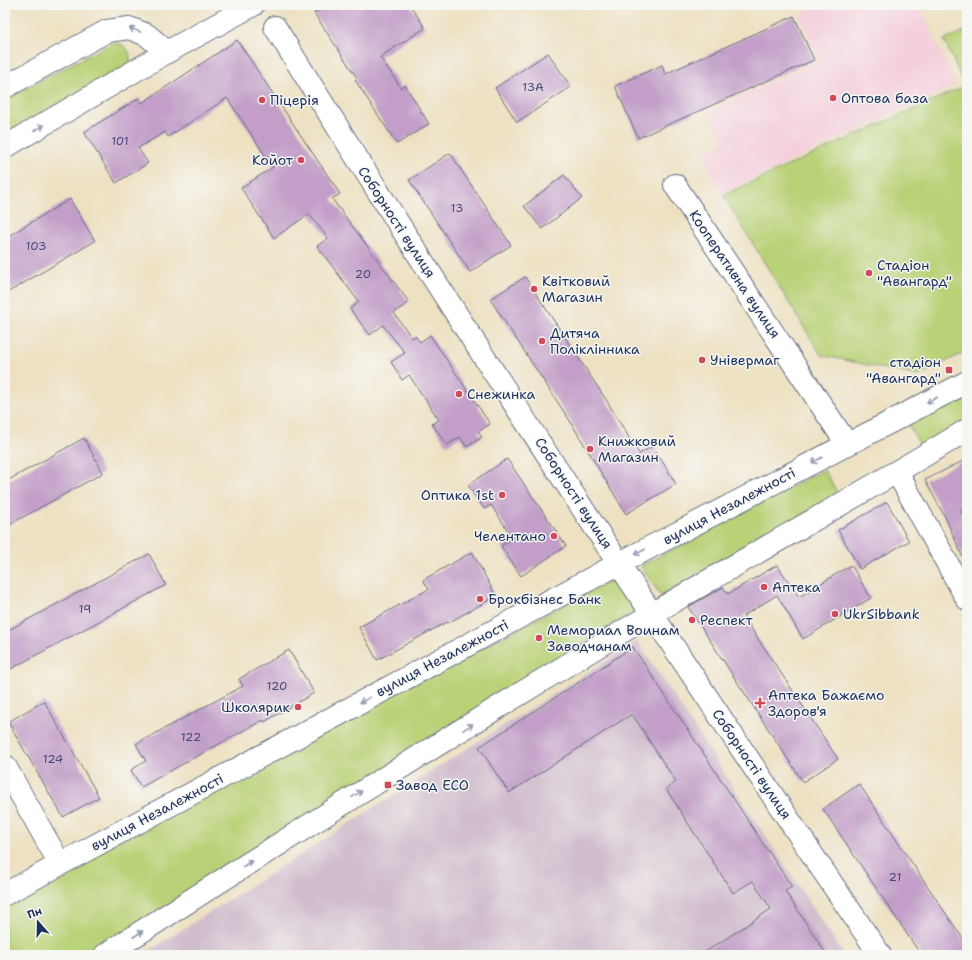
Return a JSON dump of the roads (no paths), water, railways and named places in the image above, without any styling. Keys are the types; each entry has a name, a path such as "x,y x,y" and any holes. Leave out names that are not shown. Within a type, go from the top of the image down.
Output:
{"street":[{"path":"5,147 167,52 253,5"},
{"name":"Соборності вулиця","path":"275,27 376,190 652,614 880,955"},
{"path":"5,87 107,31 129,28 147,34 167,52"},
{"name":"Кооперативна вулиця","path":"675,184 847,444"},
{"name":"вулиця Незалежності","path":"5,894 620,563 967,382"},
{"path":"105,955 315,820 652,614 967,430"},
{"path":"897,472 967,599"},
{"path":"5,766 60,864"}],"place":[{"name":"Оптова база","path":"833,98"},
{"name":"Піцерія","path":"262,100"},
{"name":"Койот","path":"301,160"},
{"name":"Стадіон \"Авангард\"","path":"869,273"},
{"name":"Квітковий Магазин","path":"534,289"},
{"name":"Дитяча Поліклінника","path":"542,341"},
{"name":"Універмаг","path":"702,360"},
{"name":"стадіон \"Авангард\"","path":"949,370"},
{"name":"Снежинка","path":"459,394"},
{"name":"Книжковий Магазин","path":"590,449"},
{"name":"Оптика 1st","path":"502,495"},
{"name":"Челентано","path":"554,536"},
{"name":"Аптека","path":"764,587"},
{"name":"Брокбізнес Банк","path":"480,599"},
{"name":"UkrSibbank","path":"835,614"},
{"name":"Респект","path":"692,620"},
{"name":"Мемориал Воинам Заводчанам","path":"539,638"},
{"name":"Аптека Бажаємо Здоров'я","path":"760,703"},
{"name":"Школярик","path":"298,707"},
{"name":"Завод ЕСО","path":"388,785"}]}
